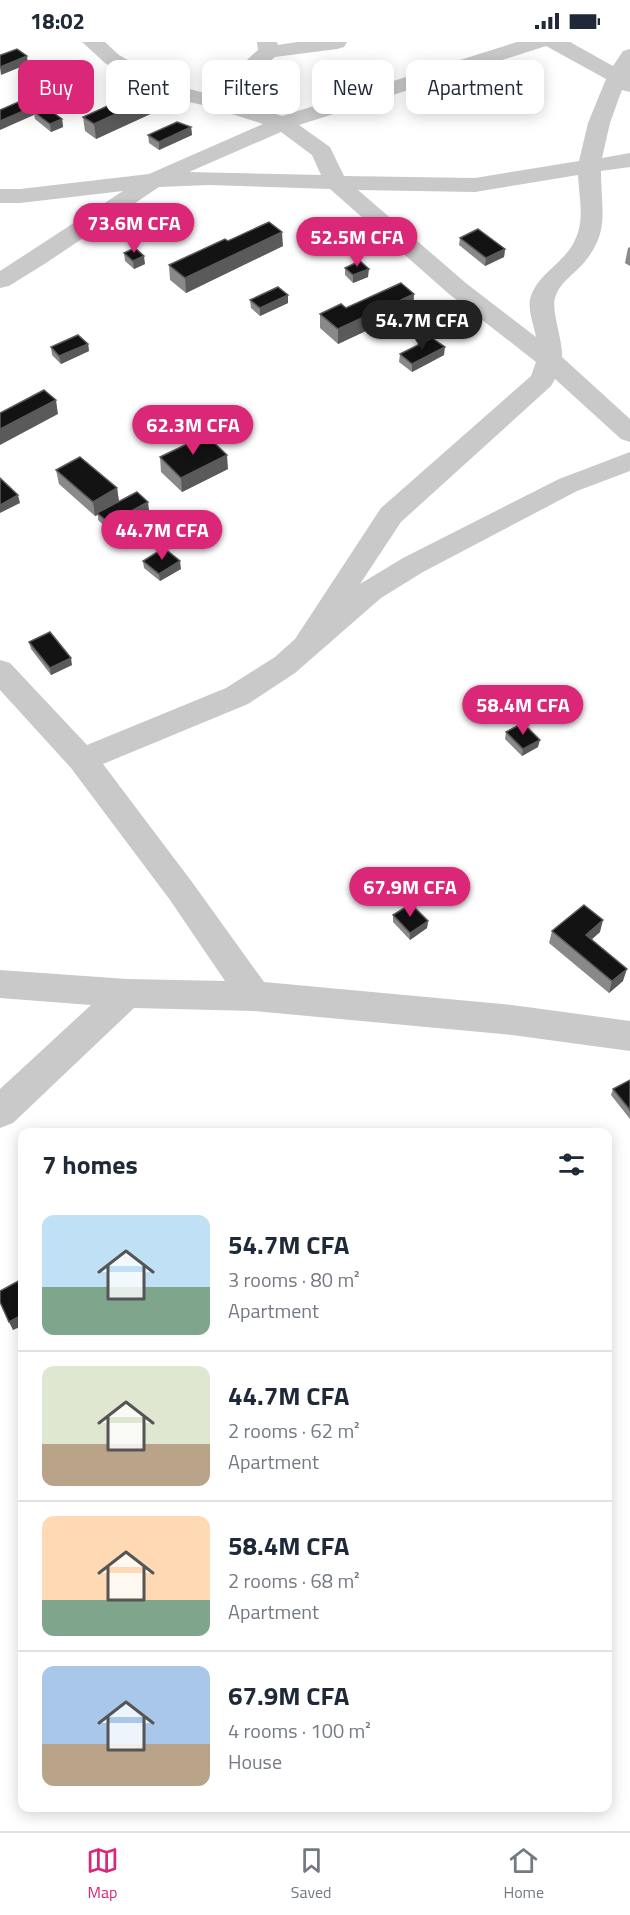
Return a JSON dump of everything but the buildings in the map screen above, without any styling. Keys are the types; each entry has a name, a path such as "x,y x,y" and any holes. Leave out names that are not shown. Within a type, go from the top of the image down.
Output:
{"street":[{"path":"92,42 112,60 166,90 202,98"},
{"path":"0,280 38,258 154,180 218,150 306,114 539,42"},
{"path":"554,42 623,81"},
{"path":"255,60 268,47 337,43"},
{"path":"305,647 391,515 542,380 551,361 542,300 550,284 575,261 588,238 594,205 590,168 606,104 623,81 630,55"},
{"path":"254,114 282,123 322,152 336,183 458,289 551,361 630,433"},
{"path":"0,196 20,196 154,180 250,178 422,186 476,185 630,160"},
{"path":"82,760 237,696 285,665 371,591 413,565 568,486 630,461"},
{"path":"0,671 82,760 181,891 254,996"},
{"path":"0,984 127,993 254,996 512,1020 630,1036"},
{"path":"0,1112 127,993"}]}
